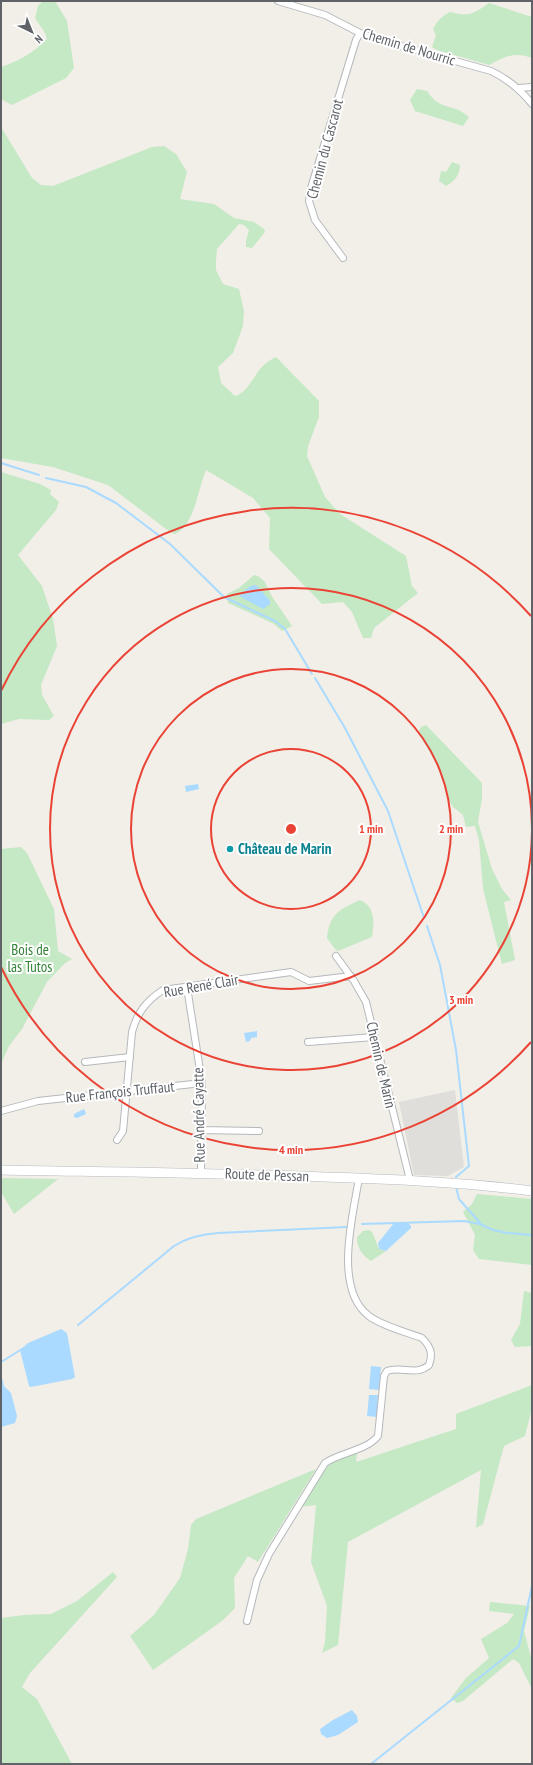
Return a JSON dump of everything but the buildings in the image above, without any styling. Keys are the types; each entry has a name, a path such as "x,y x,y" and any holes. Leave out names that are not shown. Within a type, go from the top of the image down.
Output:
{"main road":[{"name":"Route de Pessan","path":"1,1170 200,1172 410,1180 532,1190"}],"street":[{"name":"Chemin de Nourric","path":"278,1 325,15 360,33 380,40 491,71 504,77 518,88 532,104"},
{"name":"Chemin du Cascarot","path":"343,258 315,220 310,209 309,201 321,155 356,40 360,33"},
{"path":"518,88 532,87"},
{"name":"Chemin de Marin","path":"336,956 351,976 366,1002 410,1180"},
{"name":"Rue René Clair","path":"117,1140 123,1131 126,1091 135,1021 147,1002 164,990 291,972 310,981 351,976"},
{"name":"Rue André Cayatte","path":"187,986 202,1083 200,1172"},
{"path":"308,1042 374,1037"},
{"path":"85,1062 130,1057"},
{"name":"Rue François Truffaut","path":"1,1111 38,1101 202,1083"},
{"path":"201,1130 259,1131"},
{"path":"247,1621 257,1580 269,1554 325,1463 332,1458 373,1442 378,1436 384,1376 387,1371 392,1369 419,1371 429,1365 431,1360 432,1353 428,1344 422,1338 369,1316 355,1300 350,1285 348,1271 350,1230 359,1178"}],"shaded area":[{"path":"455,1090 464,1167 448,1176 414,1175 399,1102"}],"green space":[{"path":"43,1 55,1 67,21 74,68 66,78 12,105 1,99 1,67 26,56 47,39 45,33 35,18 38,6"},
{"path":"489,3 532,17 532,58 515,55 505,57 489,65 437,50 432,47 436,35 433,29 442,17 450,12 471,14"},
{"path":"417,89 427,91 437,102 463,112 469,117 463,126 415,111 410,100"},
{"path":"1,127 32,178 41,185 53,186 152,147 164,146 176,154 187,172 180,199 214,204 234,218 254,222 264,229 265,232 252,248 246,247 249,230 244,225 239,224 217,249 216,270 223,284 239,289 244,311 243,326 233,353 218,367 221,383 235,396 240,394 248,387 261,368 267,362 276,357 319,401 319,417 308,446 307,456 325,497 340,514 406,556 412,586 418,593 374,628 371,638 363,638 352,612 343,602 322,604 269,549 270,518 253,498 206,470 191,515 182,529 175,534 170,532 108,485 53,467 1,458"},
{"path":"452,162 460,165 459,172 454,180 446,186 439,181 441,171 446,172"},
{"path":"1,472 40,484 51,490 50,494 59,502 56,510 18,555 42,586 53,619 57,646 41,685 42,695 54,716 49,720 19,719 1,724"},
{"path":"254,575 258,576 265,582 271,595 292,626 282,631 274,624 228,603 227,594 239,588"},
{"path":"426,725 482,783 482,799 478,822 492,869 502,889 511,900 504,902 515,960 502,964 483,889 479,840 475,826 466,827 463,815 453,807 448,799 439,767 418,733 421,727"},
{"name":"Bois de las Tutos","path":"21,847 27,853 54,909 58,951 72,959 64,964 47,982 22,1029 9,1046 1,1064 1,849"},
{"path":"360,900 369,907 373,916 372,937 338,951 327,938 330,923 337,913"},
{"path":"1,1178 58,1179 14,1214 1,1192"},
{"path":"477,1194 532,1199 532,1265 479,1259 473,1250 475,1235 463,1212 472,1204"},
{"path":"369,1230 372,1232 379,1249 386,1251 371,1261 361,1251 357,1241 357,1237 363,1231"},
{"path":"524,1291 532,1293 532,1346 515,1347 511,1340 520,1324"},
{"path":"532,1385 532,1408 525,1436 504,1446 483,1524 476,1528 481,1470 348,1542 338,1645 322,1653 325,1642 327,1606 311,1562 316,1505 300,1507 325,1469 332,1462 357,1453 356,1462 456,1429 456,1414"},
{"path":"316,1469 258,1562 248,1556 234,1578 235,1608 222,1621 153,1670 130,1636 154,1615 180,1578 188,1549 191,1525 196,1519"},
{"path":"113,1572 117,1577 30,1673 22,1687 37,1699 72,1764 1,1764 1,1618 51,1614 77,1601"},
{"path":"490,1602 530,1606 524,1631 532,1661 532,1689 519,1663 513,1659 463,1701 457,1703 451,1698 466,1678 489,1658 481,1639 507,1623 514,1614 489,1611"}],"water":[{"path":"255,585 270,601 270,604 263,609 239,596 250,586"},
{"path":"198,784 199,789 186,792 185,786"},
{"path":"257,1031 257,1037 251,1038 250,1041 246,1042 244,1033"},
{"path":"84,1109 86,1114 77,1118 74,1117 74,1114"},
{"path":"407,1222 411,1228 386,1251 379,1249 378,1243 394,1223"},
{"path":"61,1329 67,1333 75,1377 72,1379 31,1387 29,1386 20,1350 28,1343"},
{"path":"371,1366 381,1367 379,1390 369,1389"},
{"path":"1,1373 4,1386 11,1393 17,1416 15,1423 1,1427"},
{"path":"369,1395 378,1395 377,1417 367,1416"},
{"path":"352,1710 357,1716 358,1722 338,1735 327,1738 321,1734 320,1729"}],"waterway":[{"path":"1,463 39,475"},
{"path":"46,478 86,487 116,503 170,544 224,597 275,621 285,629 312,674"},
{"path":"315,678 345,728 388,811 424,918"},
{"path":"427,926 440,965 456,1050 469,1166 456,1177"},
{"path":"456,1187 459,1199 480,1223"},
{"path":"362,1224 464,1221 480,1224 493,1230 507,1233 532,1235"},
{"path":"78,1325 174,1246 190,1238 218,1233 347,1227"},
{"path":"1,1362 22,1349"},
{"path":"371,1764 519,1646 532,1586"}],"place":[{"name":"Château de Marin","path":"230,849"}]}
